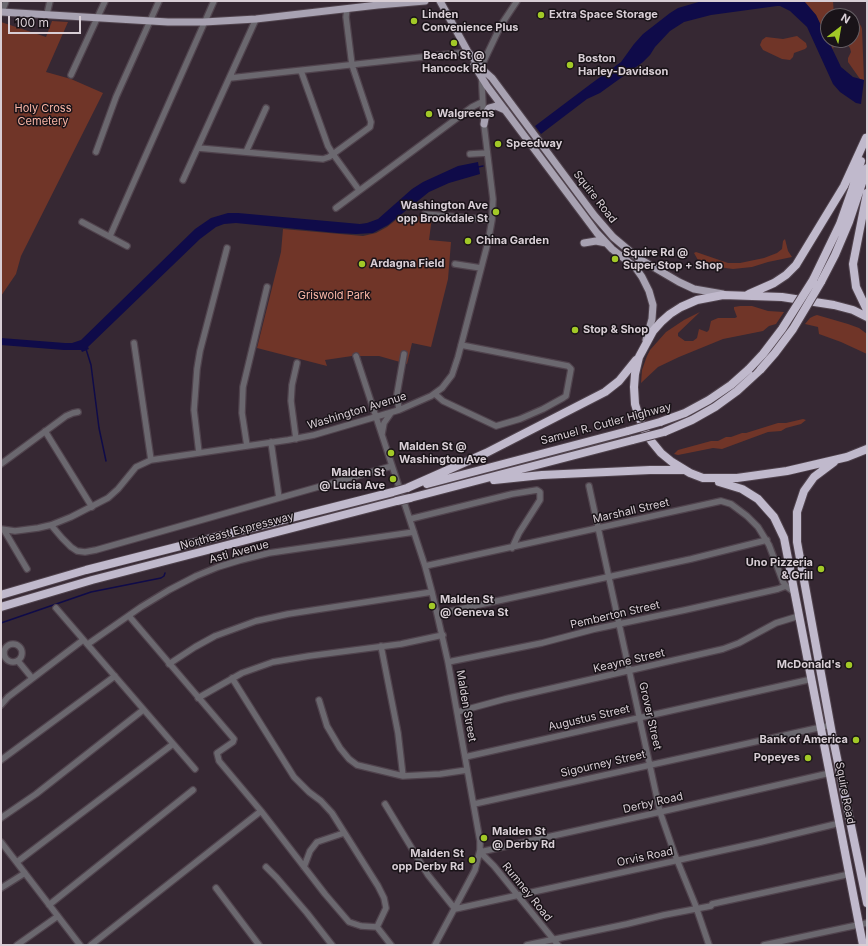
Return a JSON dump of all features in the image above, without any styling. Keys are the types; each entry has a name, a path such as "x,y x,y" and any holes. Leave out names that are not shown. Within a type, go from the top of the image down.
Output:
{"highway":[{"path":"746,295 774,283 786,275 796,265 844,186 867,136"},
{"name":"Samuel R. Cutler Highway","path":"478,470 660,422 685,413 709,400 731,385 764,354 782,329 813,280 833,240 845,211 858,173 867,136"},
{"name":"Samuel R. Cutler Highway","path":"479,480 664,432 692,420 715,407 737,391 761,369 775,353 793,329 822,282 849,222 867,168"},
{"path":"867,193 855,251 853,269 857,291 867,310"},
{"path":"407,488 486,453 605,392 622,378 640,355 656,327 678,309 697,300 728,294 782,297 828,304 853,310 867,317"},
{"path":"640,355 635,373 634,393 636,408 647,434 659,451 672,462 703,478 737,478 771,474 848,457 867,449"},
{"name":"Squire Road","path":"848,457 828,466 812,480 802,494 796,519 796,539 867,904"},
{"name":"Northeast Expressway","path":"1,595 86,570 478,470"},
{"path":"479,480 501,480 520,476 552,474 685,470"},
{"name":"Squire Road","path":"703,478 730,484 742,489 758,499 777,521 782,533 795,592 850,874 863,923 864,945"},
{"name":"Northeast Expressway","path":"1,607 98,578 479,480"}],"main road":[{"path":"347,9 348,1"},
{"path":"1,12 150,21 204,22 256,19 347,9 359,4 425,1"},
{"path":"440,1 468,52"},
{"name":"Squire Road","path":"468,52 492,78 597,218 618,242 638,258 684,285 700,290 728,294"},
{"name":"Squire Road","path":"468,52 480,76 590,223 607,243 640,273 650,291 653,305 652,316 640,355"},
{"path":"484,124 486,113 489,108 500,107 507,113"},
{"path":"584,243 596,241 607,243"}],"street":[{"path":"1,12 6,1"},
{"path":"47,14 50,1"},
{"path":"71,75 105,1"},
{"path":"96,152 116,96 159,1"},
{"path":"110,236 214,1"},
{"name":"Washington Avenue","path":"3,529 15,531 30,529 51,525 71,518 113,495 136,467 151,460 296,439 399,410 435,394 444,386 452,375 461,345 492,220 493,200 482,102 480,76 481,67 501,25 517,1"},
{"path":"198,148 323,159 333,154 371,125 352,65 346,17 347,9"},
{"path":"183,180 256,19"},
{"path":"230,78 468,52"},
{"path":"301,70 328,146 359,190"},
{"path":"336,208 482,102"},
{"path":"246,152 266,108"},
{"path":"470,154 487,153"},
{"path":"425,214 492,220"},
{"path":"82,222 127,246"},
{"path":"199,453 194,410 194,392 197,369 227,248"},
{"path":"455,264 481,268"},
{"path":"247,446 242,413 243,387 267,287"},
{"path":"134,343 151,460"},
{"path":"435,394 443,401 496,426 520,419 564,398 566,395 570,369 568,366 461,345"},
{"path":"399,410 396,394 404,354"},
{"name":"Malden Street","path":"356,356 382,436 390,467 426,566 443,636 480,841 480,852 475,870 435,945"},
{"path":"296,439 291,401 292,385 297,363"},
{"path":"1,464 66,416 78,412"},
{"path":"382,436 382,427 385,420 392,412"},
{"path":"45,431 92,507"},
{"path":"271,442 279,498"},
{"path":"51,525 71,547 77,551 85,552 390,467"},
{"name":"Grover Street","path":"590,486 619,624 651,764 660,812 709,945"},
{"path":"410,519 512,494 537,490 540,492 540,498 519,533 512,548"},
{"name":"Marshall Street","path":"426,566 721,501 731,504 751,519 761,531 767,540 778,571 786,586 795,592"},
{"path":"3,529 27,569"},
{"name":"Asti Avenue","path":"1,705 8,697 32,678 86,642 129,616 161,594 211,570 241,560 280,552 414,532"},
{"path":"438,614 691,559 767,540"},
{"name":"Pemberton Street","path":"448,662 534,645 786,586"},
{"path":"169,664 215,636 256,621 288,614 432,592"},
{"path":"56,608 195,769"},
{"path":"129,616 234,740 233,743 218,753 218,758 262,811 304,868 349,922 361,926 376,927 391,945"},
{"name":"Keayne Street","path":"457,712 506,699 709,653 739,643 776,623 799,616"},
{"path":"198,698 232,678 253,668 278,661 401,644 443,636"},
{"path":"381,646 398,733 403,776"},
{"path":"18,661 32,678"},
{"path":"1,760 115,676"},
{"path":"232,678 294,777 328,808 384,898 386,908 376,927"},
{"name":"Augustus Street","path":"465,757 812,679"},
{"path":"319,700 327,726 340,748 349,759 357,765 403,776 440,774 467,770"},
{"path":"1,818 36,794 143,710"},
{"name":"Sigourney Street","path":"474,804 831,725"},
{"path":"17,862 173,744"},
{"name":"Derby Road","path":"480,852 830,773"},
{"path":"49,904 193,790"},
{"path":"385,804 428,875 455,909"},
{"path":"91,945 262,811"},
{"name":"Orvis Road","path":"455,909 840,823"},
{"path":"304,868 310,851 317,842 344,833"},
{"path":"1,842 80,945"},
{"name":"Rumney Road","path":"480,852 486,857 558,945"},
{"path":"266,867 307,913 332,945"},
{"path":"1,888 25,873"},
{"path":"527,945 711,906 712,904 850,874"},
{"path":"216,888 259,945"},
{"path":"17,945 58,916"},
{"path":"764,945 863,923"}],"green space":[{"path":"804,1 833,1 833,8 820,8 820,23 816,15"},
{"name":"Holy Cross Cemetery","path":"52,21 68,22 46,72 71,79 103,93 21,256 16,274 1,296 1,22 46,37"},
{"path":"860,25 862,29 864,80 860,79 848,62 851,52 850,48 860,48"},
{"path":"797,36 806,43 807,47 794,53 790,60 782,59 763,50 760,45 762,40 766,37 783,39"},
{"name":"Griswold Park","path":"401,216 432,217 429,240 451,242 448,279 431,347 412,343 407,364 379,356 352,356 325,360 327,366 257,348 281,252 283,229 363,236 376,233 387,227"},
{"path":"785,239 788,251 792,257 752,267 733,269 718,267 698,260 694,253 696,252 728,263 740,263 764,258 777,253 782,249 783,241"},
{"path":"752,306 768,311 784,312 776,324 769,326 763,331 723,339 679,357 658,367 641,383 642,370 647,356 650,350 666,332 684,320 700,312 678,333 678,336 685,341 693,341 697,338 699,329 707,332 709,330 711,321 718,318 737,317 734,307"},
{"path":"817,315 859,328 867,334 867,354 819,334 818,327 805,324 810,318"},
{"path":"803,419 806,420 801,424 781,431 768,432 722,449 713,448 678,455 674,454 678,450 711,441 718,441 726,437 746,433 778,423 786,423"}],"shaded area":[{"path":"702,1 804,1 816,15 820,23 820,48 832,48 841,67 853,77 864,80 861,104 856,103 840,92 833,84 807,27 790,11 777,6 711,15 684,22 670,31 643,62 600,93 587,99 541,134 535,126 621,62 643,34 678,8"},
{"path":"478,162 480,174 449,183 429,192 388,225 373,233 337,233 236,223 224,224 216,227 200,239 88,347 89,349 82,352 81,350 1,345 1,338 65,343 72,343 81,340 195,229 211,218 228,213 238,213 360,224 367,223 378,219 412,189 423,182 458,166"}],"waterway":[{"path":"478,167 483,166"},
{"path":"86,349 91,365 99,428 106,461"},
{"path":"1,623 91,592 161,578 165,573"}],"place":[{"name":"Extra Space Storage","path":"541,15"},
{"name":"Linden Convenience Plus","path":"414,21"},
{"name":"Beach St @ Hancock Rd","path":"454,43"},
{"name":"Boston Harley-Davidson","path":"570,65"},
{"name":"Walgreens","path":"429,114"},
{"name":"Speedway","path":"498,144"},
{"name":"Washington Ave opp Brookdale St","path":"496,212"},
{"name":"China Garden","path":"468,241"},
{"name":"Squire Rd @ Super Stop + Shop","path":"615,259"},
{"name":"Ardagna Field","path":"362,264"},
{"name":"Stop & Shop","path":"575,330"},
{"name":"Malden St @ Washington Ave","path":"391,453"},
{"name":"Malden St @ Lucia Ave","path":"393,479"},
{"name":"Uno Pizzeria & Grill","path":"821,569"},
{"name":"Malden St @ Geneva St","path":"432,606"},
{"name":"McDonald's","path":"849,665"},
{"name":"Bank of America","path":"856,740"},
{"name":"Popeyes","path":"808,758"},
{"name":"Malden St @ Derby Rd","path":"484,838"},
{"name":"Malden St opp Derby Rd","path":"472,860"}]}
